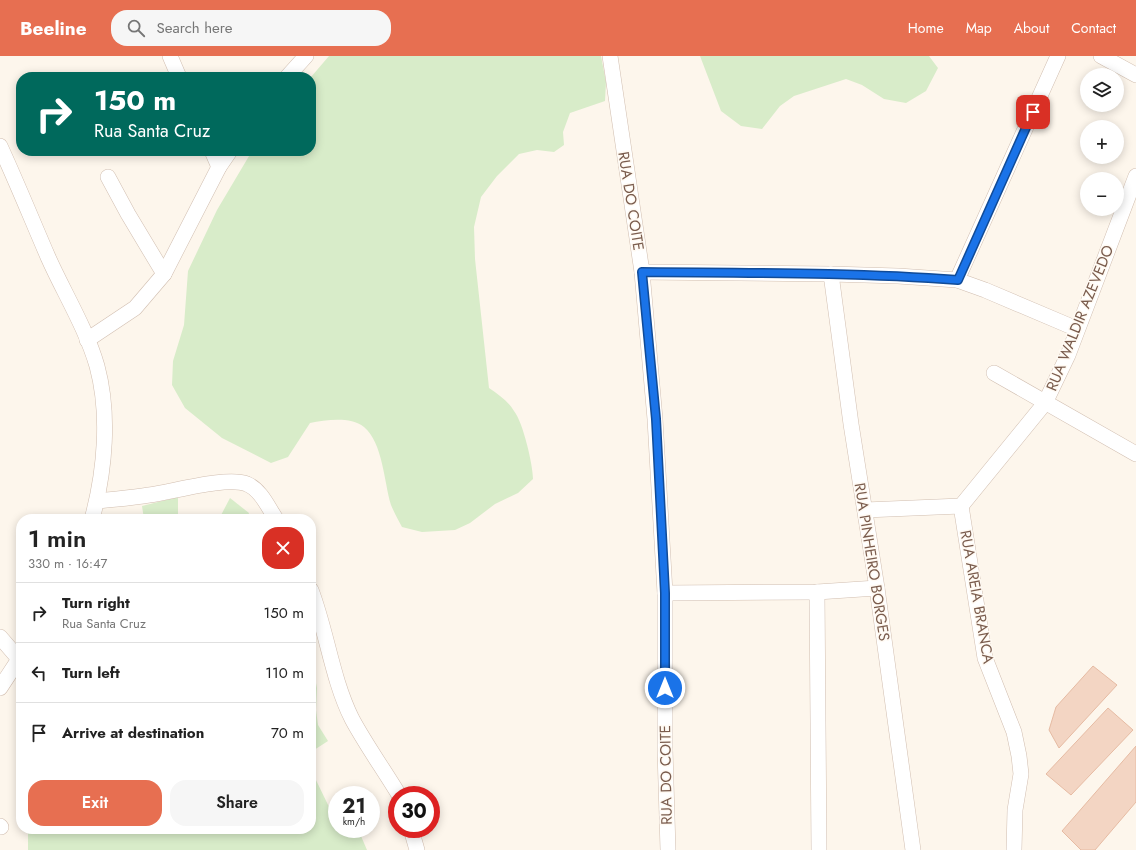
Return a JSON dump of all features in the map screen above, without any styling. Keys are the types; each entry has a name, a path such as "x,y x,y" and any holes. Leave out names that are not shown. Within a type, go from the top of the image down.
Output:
{"street":[{"path":"170,56 177,72"},
{"path":"292,72 306,56"},
{"name":"RUA DO COITE","path":"610,56 642,272 656,419 665,593 664,750 668,850"},
{"path":"958,280 1058,56"},
{"path":"1101,56 1136,75"},
{"path":"0,146 6,173 49,258 87,340 97,366 104,403 103,458 97,501 93,514"},
{"path":"214,156 219,167"},
{"path":"87,340 135,308 164,274 199,209 219,167 227,156"},
{"name":"RUA WALDIR AZEVEDO","path":"961,506 1045,403 1068,355 1136,176"},
{"path":"108,177 164,274"},
{"path":"642,272 831,274 958,280 1078,329"},
{"name":"RUA PINHEIRO BORGES","path":"831,274 851,424 877,588 912,850"},
{"path":"994,373 1136,454"},
{"path":"97,501 148,496 206,485 237,482 246,484 254,489 263,497 273,514"},
{"path":"865,510 961,506"},
{"name":"RUA AREIA BRANCA","path":"961,506 984,658 1014,732 1019,756 1021,774 1015,810 1014,850"},
{"path":"665,593 817,592 877,588"},
{"path":"817,592 819,850"},
{"path":"316,602 330,659 352,719 393,786"},
{"path":"0,637 16,654"},
{"path":"0,688 16,664"},
{"path":"414,838 417,850"}],"green space":[{"path":"329,56 601,56 606,82 605,101 570,113 563,132 564,145 554,152 537,150 519,154 497,176 481,197 474,227 475,259 489,388 512,407 521,424 527,444 533,479 518,493 495,504 470,523 455,530 422,532 402,527 391,505 379,453 370,434 364,427 352,421 345,420 310,423 288,457 271,463 222,438 185,408 172,385 173,361 184,325 188,271 217,210 249,156 316,156 315,72"},
{"path":"700,56 929,56 938,68 926,91 906,103 884,99 862,85 846,79 794,96 780,106 762,129 741,126 721,111"},
{"path":"178,497 178,514 143,514 142,506"},
{"path":"230,498 249,513 249,514 222,514"},
{"path":"316,683 317,688 316,710"},
{"path":"316,710 318,725 328,741 316,749"},
{"path":"316,780 328,805 328,838 362,838 367,850 28,850 28,834 316,834"}],"building":[{"path":"1093,666 1117,685 1059,748 1049,730 1056,707"},
{"path":"1108,708 1133,730 1071,795 1046,774"},
{"path":"1136,746 1136,802 1095,850 1081,850 1062,831"}],"route":[{"path":"665,688 665,593 656,419 642,272 831,274 958,280 1033,112"}]}
